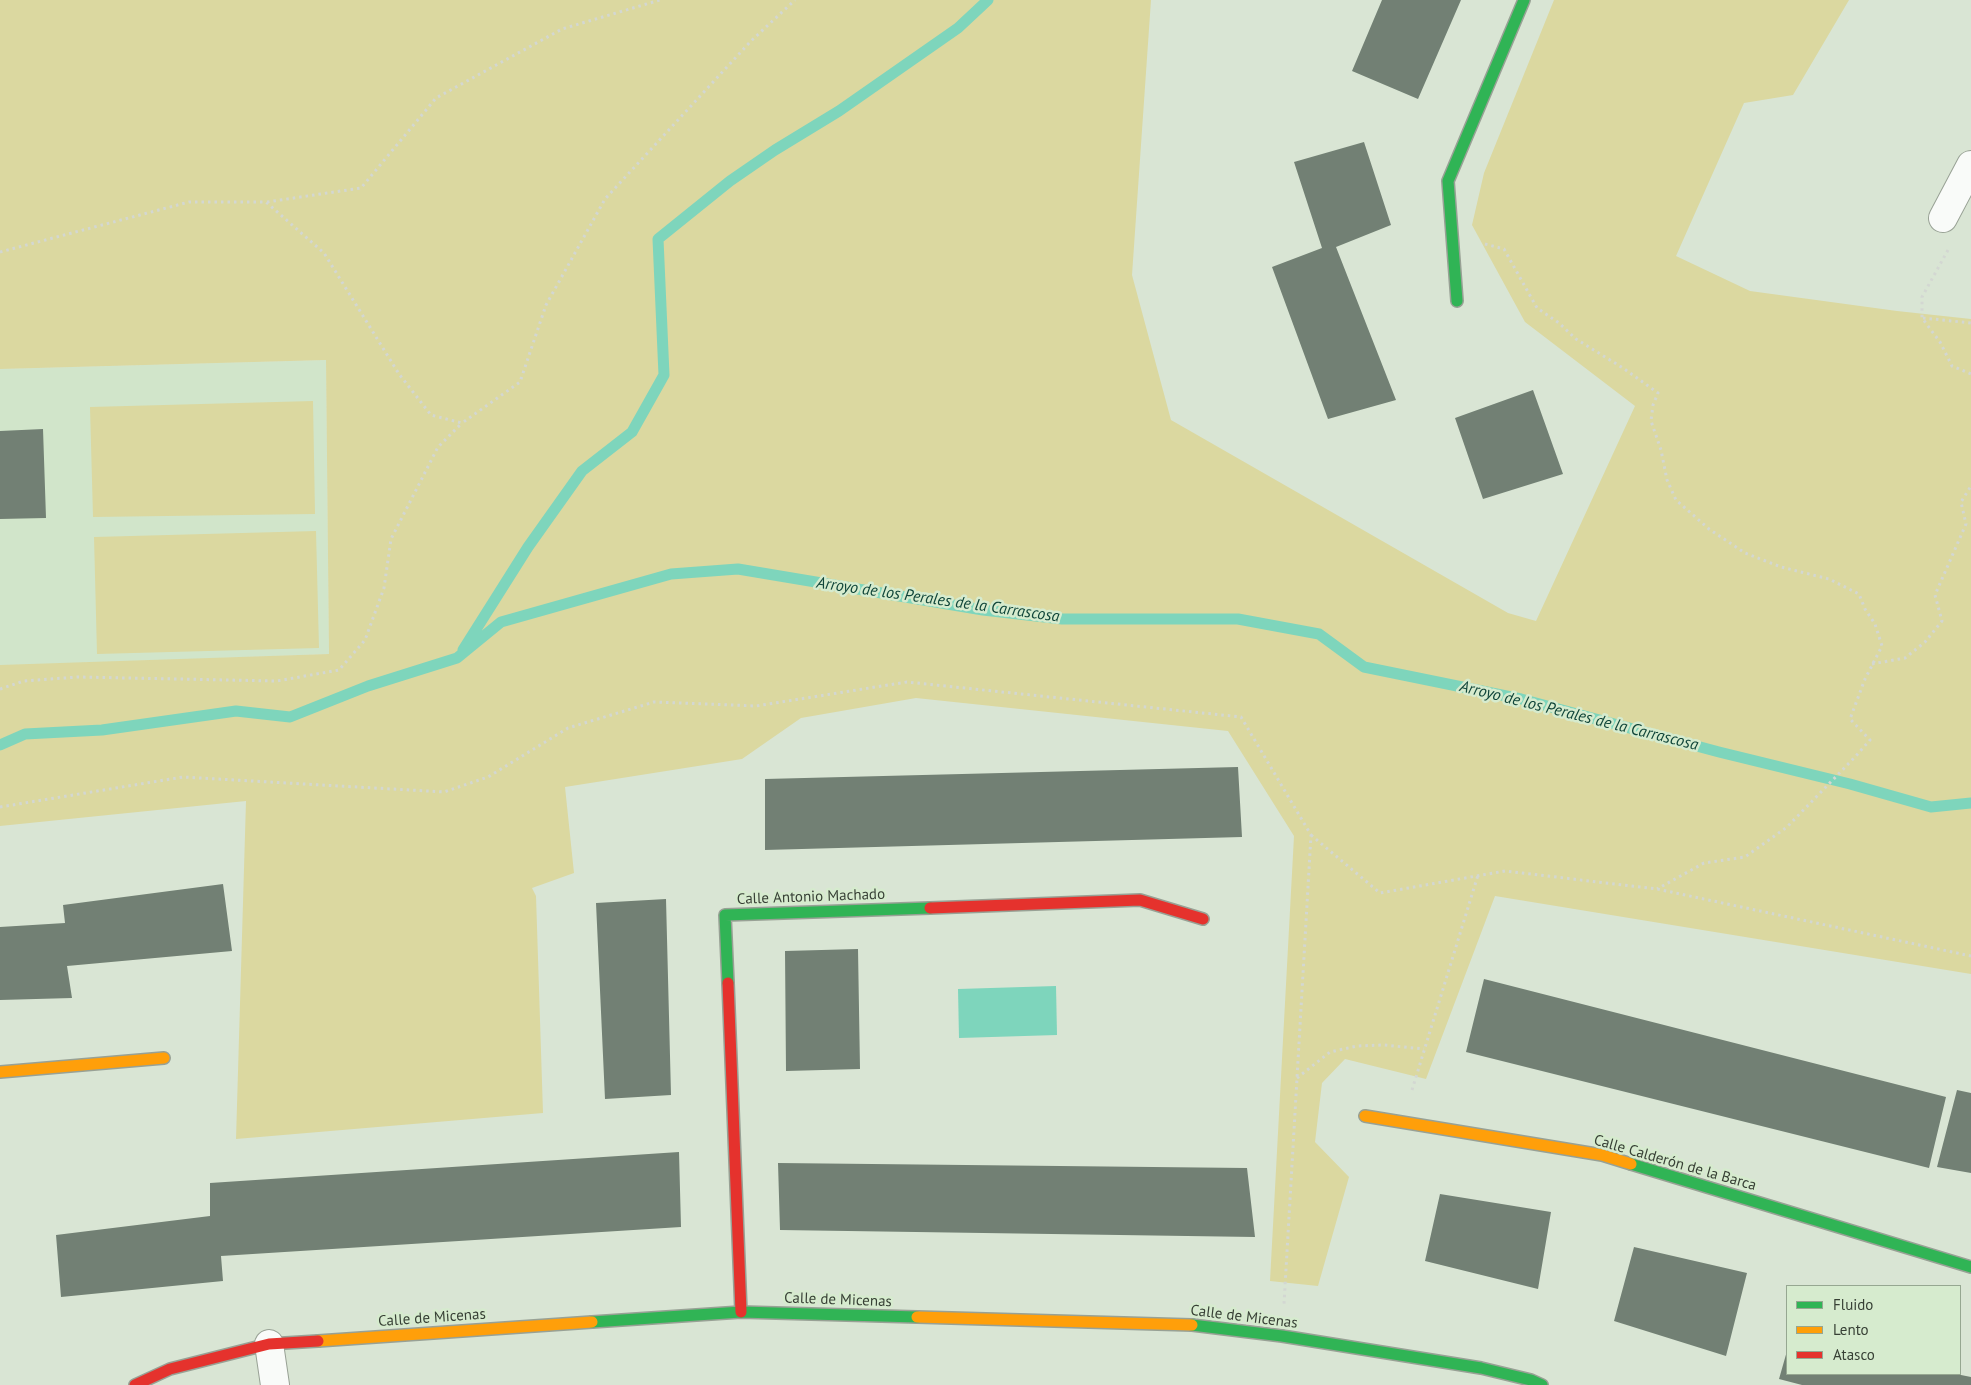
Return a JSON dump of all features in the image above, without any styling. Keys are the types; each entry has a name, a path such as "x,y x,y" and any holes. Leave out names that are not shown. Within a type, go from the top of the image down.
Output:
{"street":[{"path":"1457,301 1448,180 1524,0"},
{"path":"1943,218 1971,165"},
{"name":"Calle Antonio Machado","path":"741,1312 725,915 1140,900 1203,919"},
{"path":"0,1072 164,1058"},
{"name":"Calle Calderón de la Barca","path":"1365,1116 1602,1155 1971,1267"},
{"name":"Calle de Micenas","path":"135,1385 170,1369 270,1344 741,1312 1198,1325 1282,1336 1481,1368 1531,1380 1542,1385"},
{"path":"270,1344 275,1385"}],"path":[{"path":"0,252 189,202 266,202 361,188 436,98 562,29 660,0"},
{"path":"0,689 24,682 78,677 276,681 339,670 365,640 384,588 391,539 438,447 462,423 520,382 546,304 605,199 751,41 795,0"},
{"path":"266,202 324,253 399,374 431,415 462,423"},
{"path":"1943,218 1953,242 1922,297 1922,318 1940,342 1952,366 1971,374"},
{"path":"1452,235 1504,249 1537,308 1559,323 1576,339 1623,368 1658,393 1652,405 1651,421 1661,450 1667,480 1676,500 1709,529 1745,553 1781,567 1829,580 1859,594 1865,609 1875,624 1882,646 1872,665 1850,719 1870,740 1855,758 1788,827 1745,857 1704,863 1657,889"},
{"path":"1922,318 1971,323"},
{"path":"1872,665 1905,658 1925,642 1942,621 1935,595 1966,524 1961,502 1971,486"},
{"path":"0,807 183,777 444,792 488,776 568,728 654,702 756,706 907,682 1241,717 1311,835 1380,893 1505,871 1657,889 1971,956"},
{"path":"1282,1336 1311,835"},
{"path":"1402,1122 1478,876"},
{"path":"1297,1079 1330,1052 1357,1046 1384,1045 1424,1049"}],"shaded area":[{"path":"0,0 1151,0 1132,275 1171,420 1508,613 1536,621 1635,406 1525,322 1472,225 1484,173 1554,0 1849,0 1793,95 1744,103 1676,256 1750,291 1971,319 1971,974 1495,896 1426,1079 1345,1059 1322,1083 1315,1142 1349,1177 1318,1286 1270,1281 1294,836 1228,731 916,698 801,718 742,759 565,787 574,873 532,888 536,896 543,1113 236,1139 246,801 0,826 0,665 329,654 326,360 0,369"},
{"path":"326,360 329,654 0,666 0,369"},
{"path":"313,401 315,514 93,517 90,407"},
{"path":"316,531 319,648 97,654 94,537"}],"water":[{"path":"1056,986 1057,1035 959,1038 958,989"}],"building":[{"path":"1382,0 1461,0 1418,99 1352,71"},
{"path":"1364,142 1391,225 1336,247 1396,400 1328,419 1272,267 1322,248 1294,162"},
{"path":"1533,390 1563,474 1483,499 1455,418"},
{"path":"43,429 46,518 0,519 0,431"},
{"path":"1238,767 1242,837 765,850 765,779"},
{"path":"223,884 232,951 67,966 72,998 0,1000 0,927 65,923 63,905"},
{"path":"666,899 671,1095 605,1099 596,903"},
{"path":"858,949 860,1069 786,1071 785,951"},
{"path":"1484,979 1946,1097 1929,1168 1466,1052"},
{"path":"1957,1090 1971,1093 1971,1173 1937,1167"},
{"path":"679,1152 681,1227 221,1256 223,1281 61,1297 56,1235 210,1216 210,1183"},
{"path":"778,1163 1247,1168 1255,1237 780,1230"},
{"path":"1440,1194 1551,1212 1538,1289 1425,1261"},
{"path":"1634,1247 1747,1273 1726,1356 1614,1321"},
{"path":"1786,1354 1786,1375 1961,1375 1971,1377 1971,1385 1802,1385 1779,1379"}],"waterway":[{"path":"463,650 528,547 582,471 632,432 664,375 658,239 730,181 775,150 839,111 958,28 988,0"},
{"name":"Arroyo de los Perales de la Carrascosa","path":"0,745 25,734 102,730 236,711 290,717 368,686 457,658 501,622 671,574 738,569 983,610 1062,619 1238,619 1319,634 1364,667 1521,699 1719,752 1850,784 1931,807 1971,803"}],"traffic: fast":[{"path":"1457,301 1448,181 1524,0"},
{"path":"728,983 725,915 930,908"},
{"path":"1631,1164 1971,1267"},
{"path":"592,1322 741,1312 917,1317"},
{"path":"1192,1325 1282,1336 1481,1368 1531,1380 1542,1385"}],"traffic: slow":[{"path":"0,1072 164,1058"},
{"path":"1365,1116 1602,1155 1631,1164"},
{"path":"917,1317 1192,1325"},
{"path":"318,1341 592,1322"}],"traffic: jam":[{"path":"930,908 1140,900 1203,919"},
{"path":"728,983 741,1312"},
{"path":"135,1385 170,1369 269,1344 318,1341"}]}
